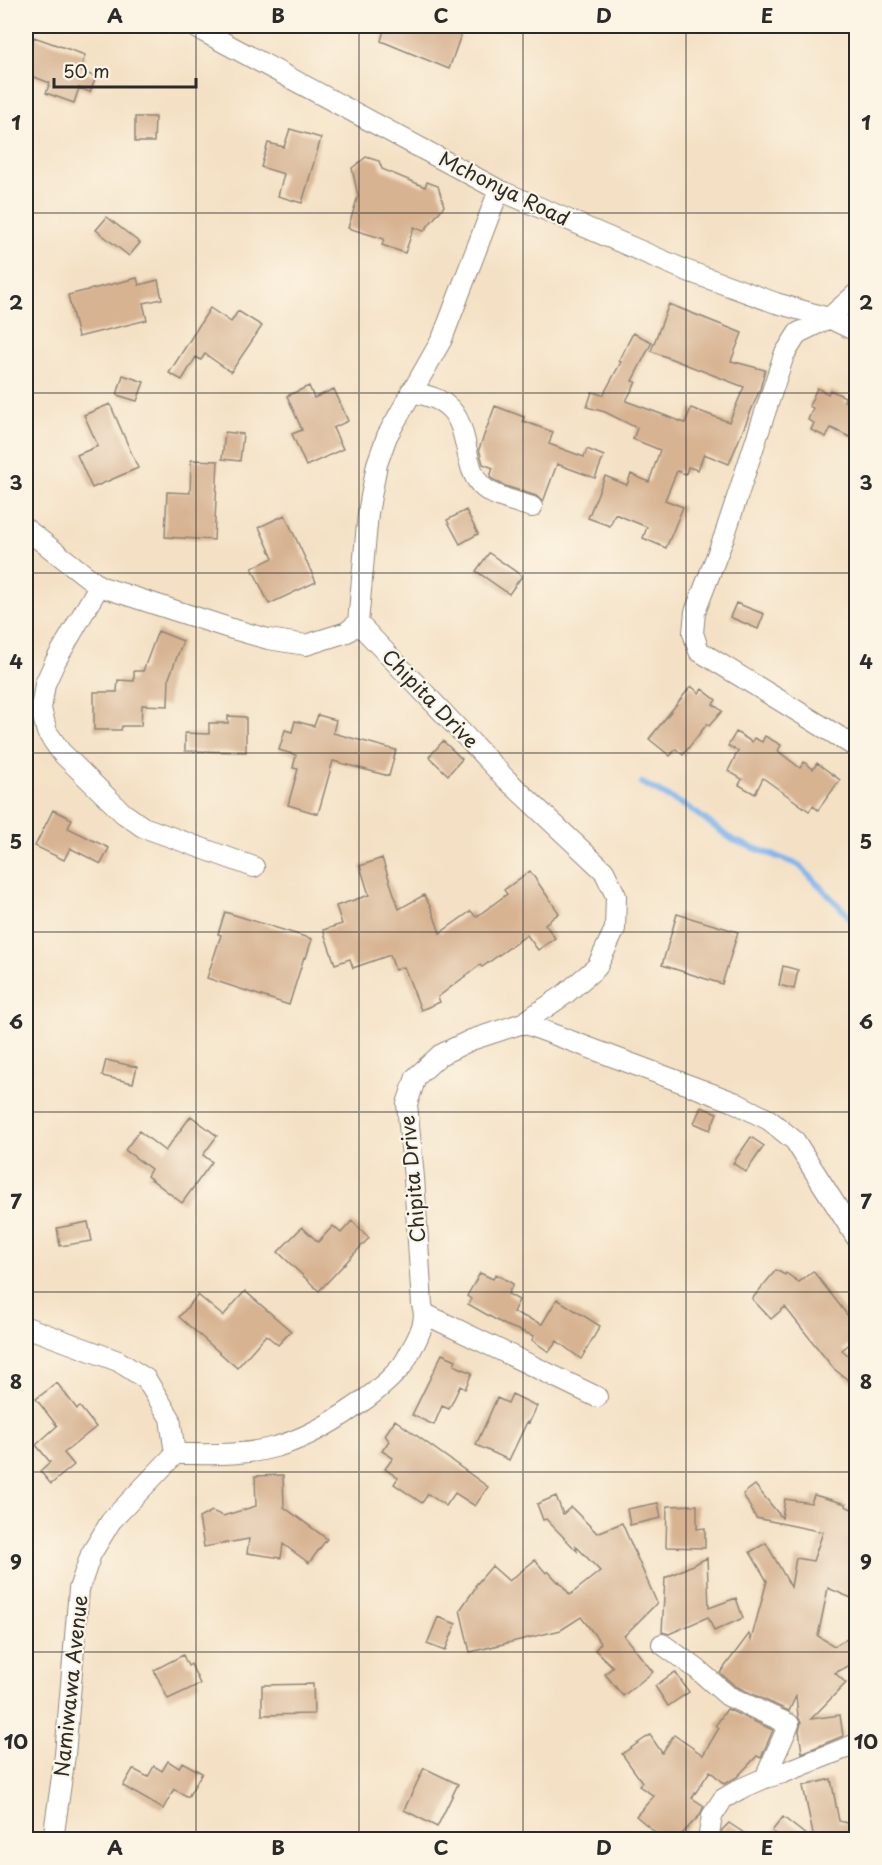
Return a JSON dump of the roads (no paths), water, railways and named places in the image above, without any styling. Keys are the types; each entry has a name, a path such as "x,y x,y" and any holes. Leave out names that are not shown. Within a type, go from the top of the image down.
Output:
{"street":[{"name":"Mchonya Road","path":"193,26 499,190 685,270 776,303 829,318 856,331"},
{"path":"26,529 99,586 156,605 268,639 306,645 347,632 358,623 368,513 377,464 387,436 442,339 499,190"},
{"path":"856,294 829,318 798,333 784,355 724,537 695,612 693,633 699,651 856,747"},
{"path":"411,392 439,400 447,405 455,415 464,433 471,465 483,488 496,495 532,507"},
{"path":"99,586 45,684 41,709 46,732 61,752 123,813 143,827 254,867"},
{"name":"Chipita Drive","path":"175,1454 225,1454 275,1447 324,1426 365,1400 402,1366 418,1337 425,1314 422,1305 407,1104 416,1077 440,1055 471,1040 523,1023 564,995 597,967 615,929 616,896 604,871 505,778 358,623"},
{"path":"523,1023 734,1102 769,1119 795,1141 856,1237"},
{"path":"425,1314 597,1397"},
{"path":"26,1327 118,1361 146,1379 170,1418 175,1454"},
{"name":"Namiwawa Avenue","path":"53,1839 65,1755 80,1589 91,1554 111,1521 175,1454"},
{"path":"662,1644 697,1669 728,1696 789,1725 765,1778"},
{"path":"708,1839 712,1816 723,1799 765,1778 856,1744"}],"waterway":[{"path":"642,783 689,808 733,840 799,865 846,913 856,927"}]}
